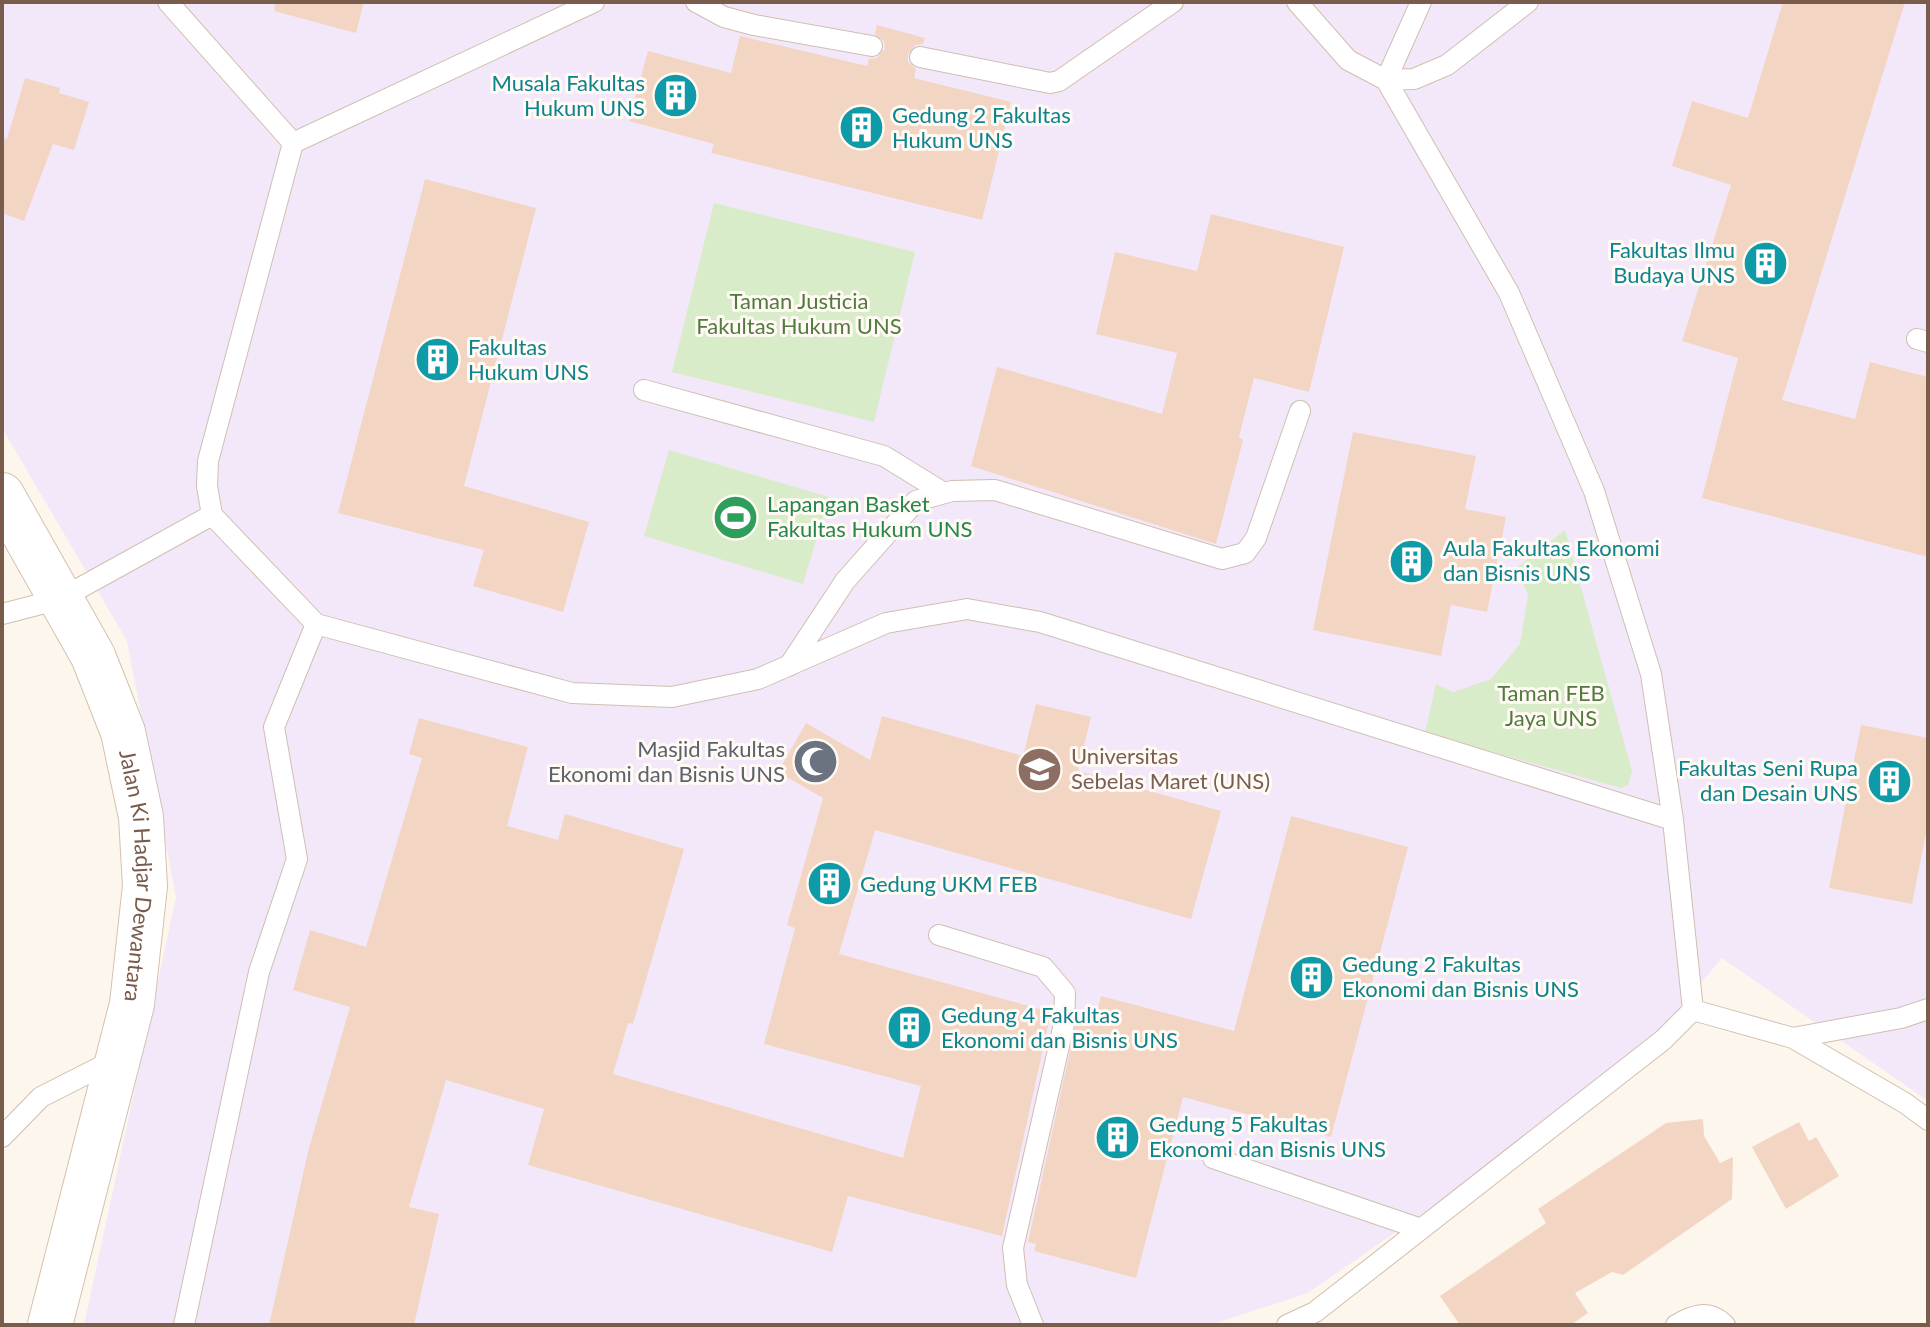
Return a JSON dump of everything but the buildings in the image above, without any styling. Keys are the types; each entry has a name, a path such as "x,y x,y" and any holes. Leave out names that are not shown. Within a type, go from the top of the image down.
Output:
{"main road":[{"name":"Jalan Ki Hadjar Dewantara","path":"2,495 93,656 123,732 141,817 145,886 132,1004 50,1325"}],"lane":[{"path":"168,2 293,143"},
{"path":"594,2 293,143 208,461 207,486 212,515 316,624 572,693 672,697 758,679 886,623 967,609 1040,622 1673,820"},
{"path":"696,2 724,17 754,25 872,46"},
{"path":"920,57 1050,83 1059,81 1173,2"},
{"path":"1297,2 1348,60 1386,80 1414,79 1447,65 1528,2"},
{"path":"1386,80 1421,2"},
{"path":"1386,80 1509,293 1594,491 1651,674 1673,820 1693,1010"},
{"path":"644,390 884,456 944,493"},
{"path":"789,666 845,581 916,501 944,493 995,490 1222,559 1245,553 1256,538 1300,411"},
{"path":"2,614 60,599 212,515"},
{"path":"184,1325 259,972 297,859 274,727 316,624"},
{"path":"939,935 1043,967 1065,993 1064,1024 1013,1248 1017,1285 1033,1325"},
{"path":"1793,1038 1901,1018 1928,1009"},
{"path":"1693,1010 1793,1038 1928,1120"},
{"path":"1287,1325 1315,1312 1663,1040 1693,1010"},
{"path":"2,1137 41,1097 119,1058"},
{"path":"1213,1158 1421,1229"},
{"path":"1676,1325 1694,1315 1708,1315 1725,1325"}],"shaded area":[{"name":"Universitas Sebelas Maret (UNS)","path":"2,2 1928,2 1928,1101 1722,958 1654,1038 1515,1149 1308,1293 1210,1325 84,1325 176,897 127,641 2,428"}],"green space":[{"name":"Taman Justicia Fakultas Hukum UNS","path":"714,203 915,252 874,422 672,372"},
{"name":"Lapangan Basket Fakultas Hukum UNS","path":"669,450 829,497 803,584 644,536"},
{"name":"Taman FEB Jaya UNS","path":"1565,530 1632,771 1628,785 1621,788 1425,733 1436,684 1453,692 1491,679 1520,644 1528,594 1516,568"}],"place":[{"name":"Musala Fakultas Hukum UNS","path":"676,96"},
{"name":"Gedung 2 Fakultas Hukum UNS","path":"861,128"},
{"name":"Fakultas Ilmu Budaya UNS","path":"1766,263"},
{"name":"Fakultas Hukum UNS","path":"437,360"},
{"name":"Lapangan Basket Fakultas Hukum UNS","path":"736,517"},
{"name":"Aula Fakultas Ekonomi dan Bisnis UNS","path":"1412,561"},
{"name":"Masjid Fakultas Ekonomi dan Bisnis UNS","path":"816,762"},
{"name":"Universitas Sebelas Maret (UNS)","path":"1040,769"},
{"name":"Fakultas Seni Rupa dan Desain UNS","path":"1889,781"},
{"name":"Gedung UKM FEB","path":"829,884"},
{"name":"Gedung 2 Fakultas Ekonomi dan Bisnis UNS","path":"1311,977"},
{"name":"Gedung 4 Fakultas Ekonomi dan Bisnis UNS","path":"910,1028"},
{"name":"Gedung 5 Fakultas Ekonomi dan Bisnis UNS","path":"1118,1137"}]}
